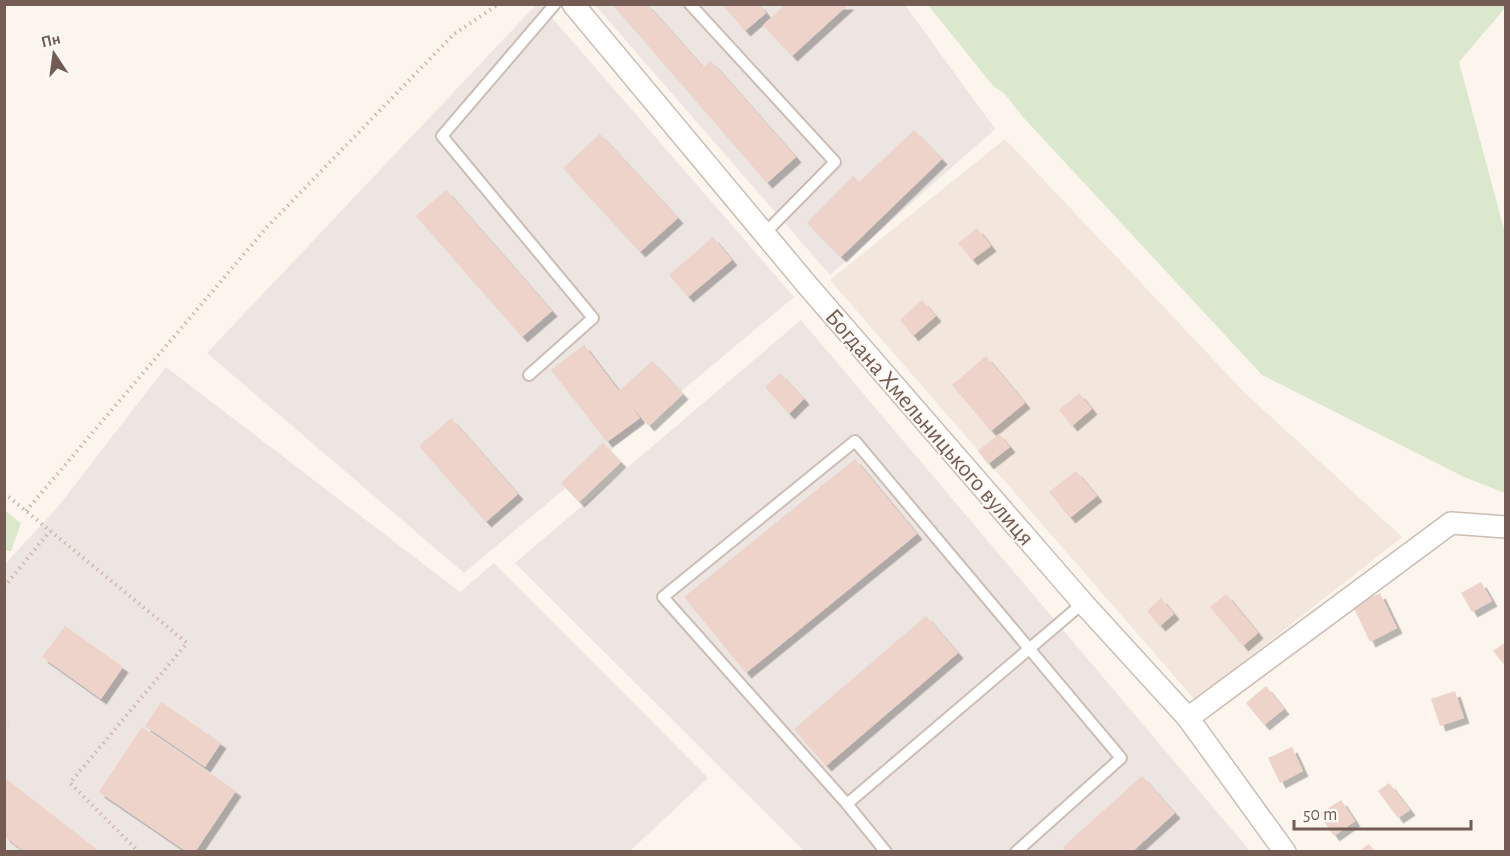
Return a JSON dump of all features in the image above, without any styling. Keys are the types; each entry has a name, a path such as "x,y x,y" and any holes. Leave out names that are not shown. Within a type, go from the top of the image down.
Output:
{"street":[{"name":"Богдана Хмельницького вулиця","path":"573,4 764,234 1083,603 1188,718 1285,852"},
{"path":"1188,718 1451,523 1506,527"}],"lane":[{"path":"529,375 593,318 442,136 555,4"},
{"path":"690,4 835,162 764,234"},
{"path":"886,852 847,804 663,597 855,441 1121,758 1016,852"},
{"path":"847,804 1083,603"}],"path":[{"path":"26,511 267,227 454,34 499,4"},
{"path":"4,493 187,644 70,783 139,852"},
{"path":"4,587 50,531"}],"shaded area":[{"path":"536,5 541,5 794,297 464,573 207,353"},
{"path":"595,5 905,5 995,129 830,275"},
{"path":"1005,139 1245,393 1402,537 1195,700 830,280"},
{"path":"801,320 1250,851 804,851 515,563"},
{"path":"166,367 460,592 494,563 708,778 630,851 5,851 4,565 57,508"}],"green space":[{"path":"928,5 1505,5 1505,8 1459,62 1505,233 1505,493 1464,477 1262,375 1022,116 1004,93 994,87"},
{"path":"4,510 21,523 11,551 5,551"}],"building":[{"path":"612,4 647,4 703,67 711,61 796,157 767,183"},
{"path":"722,4 759,4 766,13 745,31"},
{"path":"786,4 849,4 792,56 763,25"},
{"path":"914,130 942,159 841,257 807,223 853,176 859,182"},
{"path":"600,134 678,218 640,252 563,168"},
{"path":"446,190 552,311 522,337 416,216"},
{"path":"977,228 991,246 972,260 958,243"},
{"path":"713,237 732,260 688,297 669,275"},
{"path":"922,300 936,316 913,336 900,320"},
{"path":"584,345 619,391 652,361 683,394 649,426 632,407 640,418 607,442 551,370"},
{"path":"986,356 1025,403 991,431 952,385"},
{"path":"780,373 804,399 789,414 765,387"},
{"path":"1079,393 1092,409 1072,426 1059,410"},
{"path":"451,418 518,494 486,522 419,446"},
{"path":"999,434 1010,447 988,464 978,451"},
{"path":"603,443 621,462 579,502 561,483"},
{"path":"855,459 917,534 746,673 684,597"},
{"path":"1076,471 1097,496 1070,518 1049,492"},
{"path":"1481,582 1492,601 1472,612 1461,593"},
{"path":"1380,593 1397,628 1370,642 1353,606"},
{"path":"1226,594 1258,633 1243,646 1210,607"},
{"path":"1161,598 1174,614 1160,626 1147,611"},
{"path":"926,616 958,653 826,766 794,729"},
{"path":"65,626 123,667 101,699 42,657"},
{"path":"1506,642 1506,667 1493,651"},
{"path":"1266,686 1284,709 1264,725 1246,703"},
{"path":"1455,691 1464,718 1440,726 1431,699"},
{"path":"161,702 221,743 205,767 145,726"},
{"path":"142,727 236,791 195,852 187,852 99,792"},
{"path":"1292,747 1303,771 1280,783 1268,758"},
{"path":"1142,776 1175,813 1132,852 1067,852 1063,847"},
{"path":"4,777 100,852 25,852 4,836"},
{"path":"1389,783 1410,810 1398,818 1378,791"},
{"path":"1341,800 1355,821 1334,836 1319,814"},
{"path":"1369,844 1375,852 1358,852"}]}
